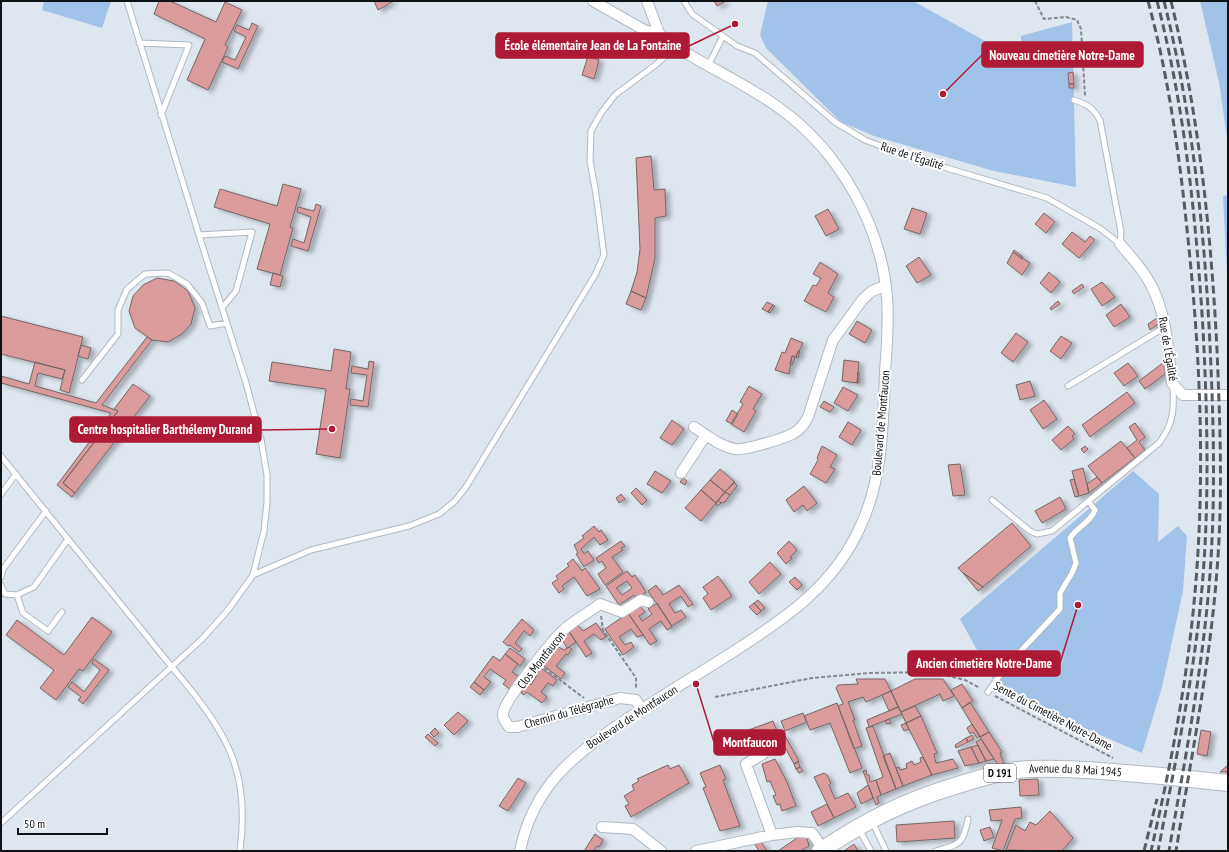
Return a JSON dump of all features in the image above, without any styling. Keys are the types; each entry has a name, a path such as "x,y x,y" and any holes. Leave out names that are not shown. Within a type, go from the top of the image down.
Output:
{"main road":[{"name":"Avenue du 8 Mai 1945","path":"821,850 864,822 919,797 993,775 1018,770 1080,770 1144,774 1228,783"}],"street":[{"path":"593,1 646,31 659,33 647,1"},
{"name":"Boulevard de Montfaucon","path":"520,851 529,819 543,794 562,769 586,747 641,709 782,621 805,602 826,580 844,556 861,527 872,499 879,470 887,333 887,296 879,252 867,219 849,184 830,156 783,110 755,92 676,47 659,33"},
{"name":"Rue de l'Égalité","path":"1120,244 1137,264 1153,288 1164,319 1172,382 1183,395 1228,395"},
{"path":"694,427 706,435 736,449 785,438 795,433 803,426 808,417 833,340 863,299 872,291 885,286"},
{"path":"681,473 706,435"},
{"path":"600,604 622,612 641,600 648,602"},
{"name":"Clos Montfaucon","path":"504,710 537,663 566,627 600,604"},
{"name":"Chemin du Télégraphe","path":"504,710 503,719 509,727 517,727 620,698 636,700"},
{"path":"636,700 641,709"},
{"path":"763,754 746,764 772,835"},
{"path":"602,827 633,830 661,851"},
{"path":"696,851 772,835 797,832 812,834 821,850"}],"lane":[{"path":"1,823 172,667 223,616 253,575 264,531 267,502 267,475 261,438 246,383 127,1"},
{"name":"Rue de l'Égalité","path":"684,1 692,14 737,46 755,53 835,122 865,140 907,156 1047,198 1101,228 1120,244"},
{"path":"708,66 723,36"},
{"path":"139,43 189,45 162,115"},
{"path":"253,575 311,550 409,526 439,514 455,501 466,487 595,275 604,255 590,161 591,131 601,113 615,95 654,66 676,47"},
{"path":"1074,100 1086,103 1100,120 1121,232 1120,244"},
{"path":"199,235 252,232 236,291 222,308"},
{"path":"82,380 118,334 118,310 127,289 145,274 168,273 187,284 202,303 210,326 227,323"},
{"path":"1068,386 1165,327"},
{"path":"992,500 1030,531 1037,534 1052,531 1159,443 1165,435 1173,417 1172,382"},
{"path":"1,456 172,667 207,712 225,739 238,772 243,803 240,851"},
{"path":"1,494 16,474"},
{"path":"988,692 1004,669 1060,609 1060,593 1076,563 1070,538 1073,533 1092,517 1094,510 1089,502"},
{"path":"1,577 3,569 46,511"},
{"path":"1,585 6,594 17,595 34,587 68,539"},
{"path":"17,595 23,613 48,631 62,612"},
{"path":"936,851 956,845 964,837 968,819"},
{"path":"864,822 871,851"},
{"path":"864,822 886,851"}],"path":[{"path":"1034,1 1044,19 1066,17 1077,20 1081,29 1086,103"},
{"path":"600,604 603,630 636,678 636,700"},
{"path":"537,663 593,706"},
{"name":"Sente du Cimetière Notre-Dame","path":"716,697 812,678 870,673 932,672 965,680 1117,760"}],"shaded area":[{"path":"44,1 111,1 102,28 42,10"},
{"path":"768,1 913,1 1021,61 1021,36 1072,22 1076,187 994,171 874,136 841,122 766,48 760,35"},
{"path":"1200,1 1228,1 1228,144 1219,82"},
{"path":"1228,195 1228,292 1223,196"},
{"path":"1133,471 1159,494 1158,542 1178,526 1187,536 1183,591 1162,687 1142,753 1000,692 960,619"}],"building":[{"path":"159,1 170,1 216,22 225,2 242,10 225,45 228,47 208,90 187,80 205,39 154,14"},
{"path":"374,1 394,1 378,10"},
{"path":"714,1 726,1 717,6"},
{"path":"252,23 258,26 238,69 222,62 225,56 235,60 246,37 234,31 237,25 249,30"},
{"path":"588,56 599,60 594,79 582,75"},
{"path":"1073,72 1074,84 1069,84 1068,73"},
{"path":"1069,84 1074,84 1074,88 1069,88"},
{"path":"651,156 654,190 665,189 666,216 655,218 655,258 646,298 631,291 637,272 640,249 636,158"},
{"path":"283,184 301,189 290,227 293,228 280,275 257,269 270,224 214,207 220,189 277,206"},
{"path":"316,204 321,206 308,251 291,246 293,239 304,243 311,217 297,212 298,207 314,211"},
{"path":"912,208 927,213 920,234 904,229"},
{"path":"828,209 839,229 826,236 815,216"},
{"path":"1044,213 1055,222 1046,233 1035,224"},
{"path":"1072,232 1085,242 1090,236 1095,240 1079,258 1062,244"},
{"path":"1014,250 1023,257 1022,259 1013,252"},
{"path":"1013,252 1030,263 1022,275 1007,263"},
{"path":"919,257 931,275 917,283 906,266"},
{"path":"820,262 838,274 828,293 834,297 826,312 804,301 813,285 816,286 821,278 813,274"},
{"path":"1049,272 1060,282 1051,293 1040,283"},
{"path":"273,273 283,276 280,287 270,285"},
{"path":"157,278 174,281 188,291 195,308 191,324 182,334 168,342 152,340 135,328 129,311 133,296 143,285"},
{"path":"1102,282 1115,297 1102,306 1091,289"},
{"path":"1082,284 1084,287 1074,294 1072,291"},
{"path":"631,291 646,298 641,310 626,304"},
{"path":"1058,301 1060,304 1051,310 1050,308"},
{"path":"767,302 773,305 768,312 762,309"},
{"path":"1121,304 1130,317 1114,327 1106,315"},
{"path":"773,305 775,306 770,313 768,312"},
{"path":"1,316 83,337 69,393 60,390 65,370 1,354"},
{"path":"1157,318 1158,324 1150,330 1148,324"},
{"path":"857,321 872,330 865,343 849,334"},
{"path":"1016,333 1028,342 1013,362 1001,353"},
{"path":"1061,336 1072,343 1061,359 1050,351"},
{"path":"147,337 152,340 102,405 118,411 63,483 75,493 72,497 57,485 111,413 1,383 1,376 29,384 35,362 65,370 62,379 38,373 35,386 96,403"},
{"path":"791,338 803,343 796,357 792,356 789,374 775,370 782,352 785,353"},
{"path":"81,345 91,348 88,359 78,356"},
{"path":"334,349 351,352 346,389 350,389 340,458 316,454 326,389 269,381 272,362 331,371"},
{"path":"798,351 800,352 798,358 796,357"},
{"path":"792,356 795,357 792,365 790,364"},
{"path":"844,360 859,362 857,383 842,381"},
{"path":"369,361 374,362 368,407 350,405 351,399 363,401 367,375 351,373 352,366 368,369"},
{"path":"1164,362 1165,374 1145,389 1139,381"},
{"path":"1128,363 1138,376 1124,386 1114,373"},
{"path":"858,372 859,383 857,383"},
{"path":"1030,381 1035,396 1020,400 1016,385"},
{"path":"133,384 150,396 75,493 63,483 118,411 114,409"},
{"path":"749,386 762,394 753,409 756,411 744,432 731,424 743,404 740,402"},
{"path":"843,387 858,395 848,411 834,403"},
{"path":"1127,392 1135,403 1090,437 1082,425"},
{"path":"1044,400 1057,419 1043,429 1030,410"},
{"path":"824,401 834,407 830,412 820,407"},
{"path":"732,410 738,414 732,424 726,421"},
{"path":"672,420 684,429 672,445 660,438"},
{"path":"848,422 861,430 852,445 839,437"},
{"path":"1135,423 1145,437 1139,442 1145,450 1135,458 1127,448 1137,440 1129,427"},
{"path":"1068,426 1075,434 1072,436 1074,439 1061,450 1052,440"},
{"path":"1121,441 1135,458 1102,483 1088,466"},
{"path":"822,446 837,455 830,467 835,469 826,483 810,474 818,460 817,458"},
{"path":"1085,446 1088,449 1084,453 1081,449"},
{"path":"960,464 965,495 953,496 948,465"},
{"path":"1083,468 1089,493 1079,496 1072,471"},
{"path":"720,469 735,482 725,492 710,480"},
{"path":"655,471 671,481 662,493 647,484"},
{"path":"1097,477 1102,483 1089,493 1087,484"},
{"path":"683,478 687,481 685,485 680,482"},
{"path":"1074,479 1079,496 1075,497 1070,480"},
{"path":"710,480 725,492 716,503 701,490"},
{"path":"734,482 737,486 730,495 725,492"},
{"path":"804,486 817,503 807,511 803,505 794,512 786,500"},
{"path":"636,488 647,500 642,505 631,493"},
{"path":"701,490 716,503 701,521 685,508"},
{"path":"725,492 730,495 725,502 721,503 718,500"},
{"path":"621,494 625,499 619,503 616,498"},
{"path":"1060,497 1066,509 1042,523 1035,511"},
{"path":"718,500 721,503 717,506 716,503"},
{"path":"1012,523 1031,546 983,587 958,568"},
{"path":"594,526 599,532 601,530 608,540 600,545 594,537 581,549 584,554 588,551 594,560 584,567 576,554 578,553 574,545 584,538 582,536"},
{"path":"621,541 625,546 621,548 623,550 612,557 623,572 605,585 598,574 606,568 602,561 599,563 596,558"},
{"path":"789,541 797,550 786,564 777,553"},
{"path":"573,559 582,571 585,568 600,589 587,596 574,577 562,586 564,589 559,593 552,583 558,579 556,576 569,566 567,564"},
{"path":"770,562 781,574 759,594 749,582"},
{"path":"627,571 632,577 635,575 646,592 636,599 634,595 619,605 606,586","holes":["627,581 632,588 622,595 616,588"]},
{"path":"963,573 969,577 983,587 978,591"},
{"path":"718,576 732,596 711,610 703,598 708,594 703,587"},
{"path":"795,577 802,585 797,590 789,582"},
{"path":"656,585 663,595 679,585 693,604 688,607 681,596 669,604 675,613 681,610 686,617 672,626 648,591"},
{"path":"758,600 765,608 761,611 754,603"},
{"path":"657,603 672,627 667,630 661,621 649,629 657,641 650,645 628,613 640,606 645,612 639,616 642,621 652,614 648,609"},
{"path":"754,603 761,611 757,615 749,607"},
{"path":"628,613 643,635 637,637 631,629 619,637 625,645 631,642 634,647 623,655 605,629"},
{"path":"92,617 112,632 83,671 79,669 56,700 40,688 54,670 6,635 17,620 64,655"},
{"path":"522,619 534,630 530,636 524,631 515,643 522,649 519,652 503,642"},
{"path":"596,623 606,637 601,640 594,634 584,641 592,653 586,657 569,631 578,625 583,631"},
{"path":"569,632 576,642 567,648 561,638"},
{"path":"557,646 564,650 569,647 572,649 556,666 565,673 561,679 543,665"},
{"path":"510,648 525,659 520,666 505,654"},
{"path":"505,654 518,664 512,672 521,678 512,691 503,684 506,680 490,669 484,677 491,682 484,690 474,682 493,656 500,661"},
{"path":"94,659 109,670 83,704 78,700 81,697 68,687 72,682 84,692 100,670 92,663"},
{"path":"541,668 557,680 553,686 548,683 541,692 547,697 542,703 527,692 524,695 521,693 528,682 531,685"},
{"path":"856,679 885,679 891,691 866,702 863,697 848,702 855,720 853,720 862,746 854,749 838,706 843,704 836,688 838,685 858,684"},
{"path":"915,679 943,679 954,696 943,701 940,694 901,712 891,691"},
{"path":"474,682 484,690 480,695 470,687"},
{"path":"962,684 973,701 962,708 951,690"},
{"path":"891,691 898,707 889,711 882,695"},
{"path":"970,702 989,732 980,737 962,708"},
{"path":"837,703 862,768 850,773 830,723 810,730 804,716"},
{"path":"915,706 921,716 906,723 901,712"},
{"path":"898,707 902,714 869,727 867,720"},
{"path":"458,712 468,721 454,735 444,725"},
{"path":"803,713 807,722 785,731 781,721"},
{"path":"921,716 937,753 934,754 936,763 953,759 958,768 932,775 906,723"},
{"path":"889,719 891,723 887,724 885,721"},
{"path":"773,721 779,736 772,739 770,736 765,738 766,740 748,747 747,744 725,752 721,739"},
{"path":"906,723 909,729 904,731 901,725"},
{"path":"972,724 980,736 977,738 973,732 970,734 967,728"},
{"path":"873,726 896,789 881,795 876,780 883,777 866,728"},
{"path":"435,728 439,733 434,737 430,733"},
{"path":"1201,730 1211,732 1207,756 1197,754"},
{"path":"989,732 1002,752 1000,753 1004,764 998,765 980,737"},
{"path":"428,734 438,743 435,746 425,737"},
{"path":"784,734 799,761 794,764 779,736"},
{"path":"972,735 974,739 968,742 966,738"},
{"path":"966,738 968,742 956,748 955,745"},
{"path":"981,739 994,759 986,761 976,742"},
{"path":"978,745 986,761 979,763 971,747"},
{"path":"971,747 979,763 965,766 958,751"},
{"path":"890,753 903,786 896,789 883,756"},
{"path":"923,757 932,775 903,786 896,768 899,767 900,770 907,768 906,764 912,761 914,765 921,762 920,758"},
{"path":"775,759 787,782 796,806 782,811 780,804 777,805 773,796 776,795 770,781 767,782 762,764"},
{"path":"798,762 800,767 796,769 794,764"},
{"path":"668,765 670,769 679,765 689,783 631,817 625,806 629,804 624,796 634,790 632,785 639,781 637,779"},
{"path":"720,765 726,779 723,780 740,826 720,831 703,788 706,787 700,773"},
{"path":"1228,765 1228,772 1220,772"},
{"path":"800,767 803,771 799,773 796,769"},
{"path":"866,770 867,775 869,775 870,782 876,780 881,795 877,797 879,803 876,805 863,771"},
{"path":"824,773 827,775 831,783 829,785 835,799 848,793 856,807 834,818 814,777"},
{"path":"518,778 526,783 508,811 499,806"},
{"path":"1038,779 1039,795 1020,796 1019,780"},
{"path":"868,785 873,798 861,804 857,793"},
{"path":"827,804 834,818 818,826 811,812"},
{"path":"1021,807 1022,818 1015,819 1003,851 992,848 1002,820 991,821 989,810"},
{"path":"1050,811 1073,838 1062,851 1006,850 1016,825 1025,831 1030,822 1036,825"},
{"path":"954,821 955,838 897,842 896,825"},
{"path":"990,827 994,837 984,841 980,830"},
{"path":"595,834 603,840 599,847 597,846 593,851 584,851"},
{"path":"800,836 807,838 809,846 801,851 778,851"},
{"path":"761,842 767,851 759,851 754,843"},
{"path":"854,844 858,851 844,851"}],"railway":[{"path":"1148,1 1168,89 1185,209 1199,379 1201,473 1200,520 1190,643 1176,733 1151,851"},
{"path":"1157,1 1175,82 1193,205 1203,329 1207,437 1205,546 1199,618 1181,734 1158,851"},
{"path":"1164,1 1191,137 1202,229 1209,322 1214,471 1212,548 1203,644 1193,713 1169,851"},
{"path":"1171,1 1189,87 1207,218 1217,350 1220,460 1219,543 1214,605 1200,711 1176,851"},
{"path":"1144,851 1157,799"}],"place":[{"name":"École élémentaire Jean de La Fontaine","path":"735,24"},
{"name":"Nouveau cimetière Notre-Dame","path":"943,94"},
{"name":"Centre hospitalier Barthélemy Durand","path":"332,429"},
{"name":"Ancien cimetière Notre-Dame","path":"1078,605"},
{"name":"Montfaucon","path":"696,684"}]}
